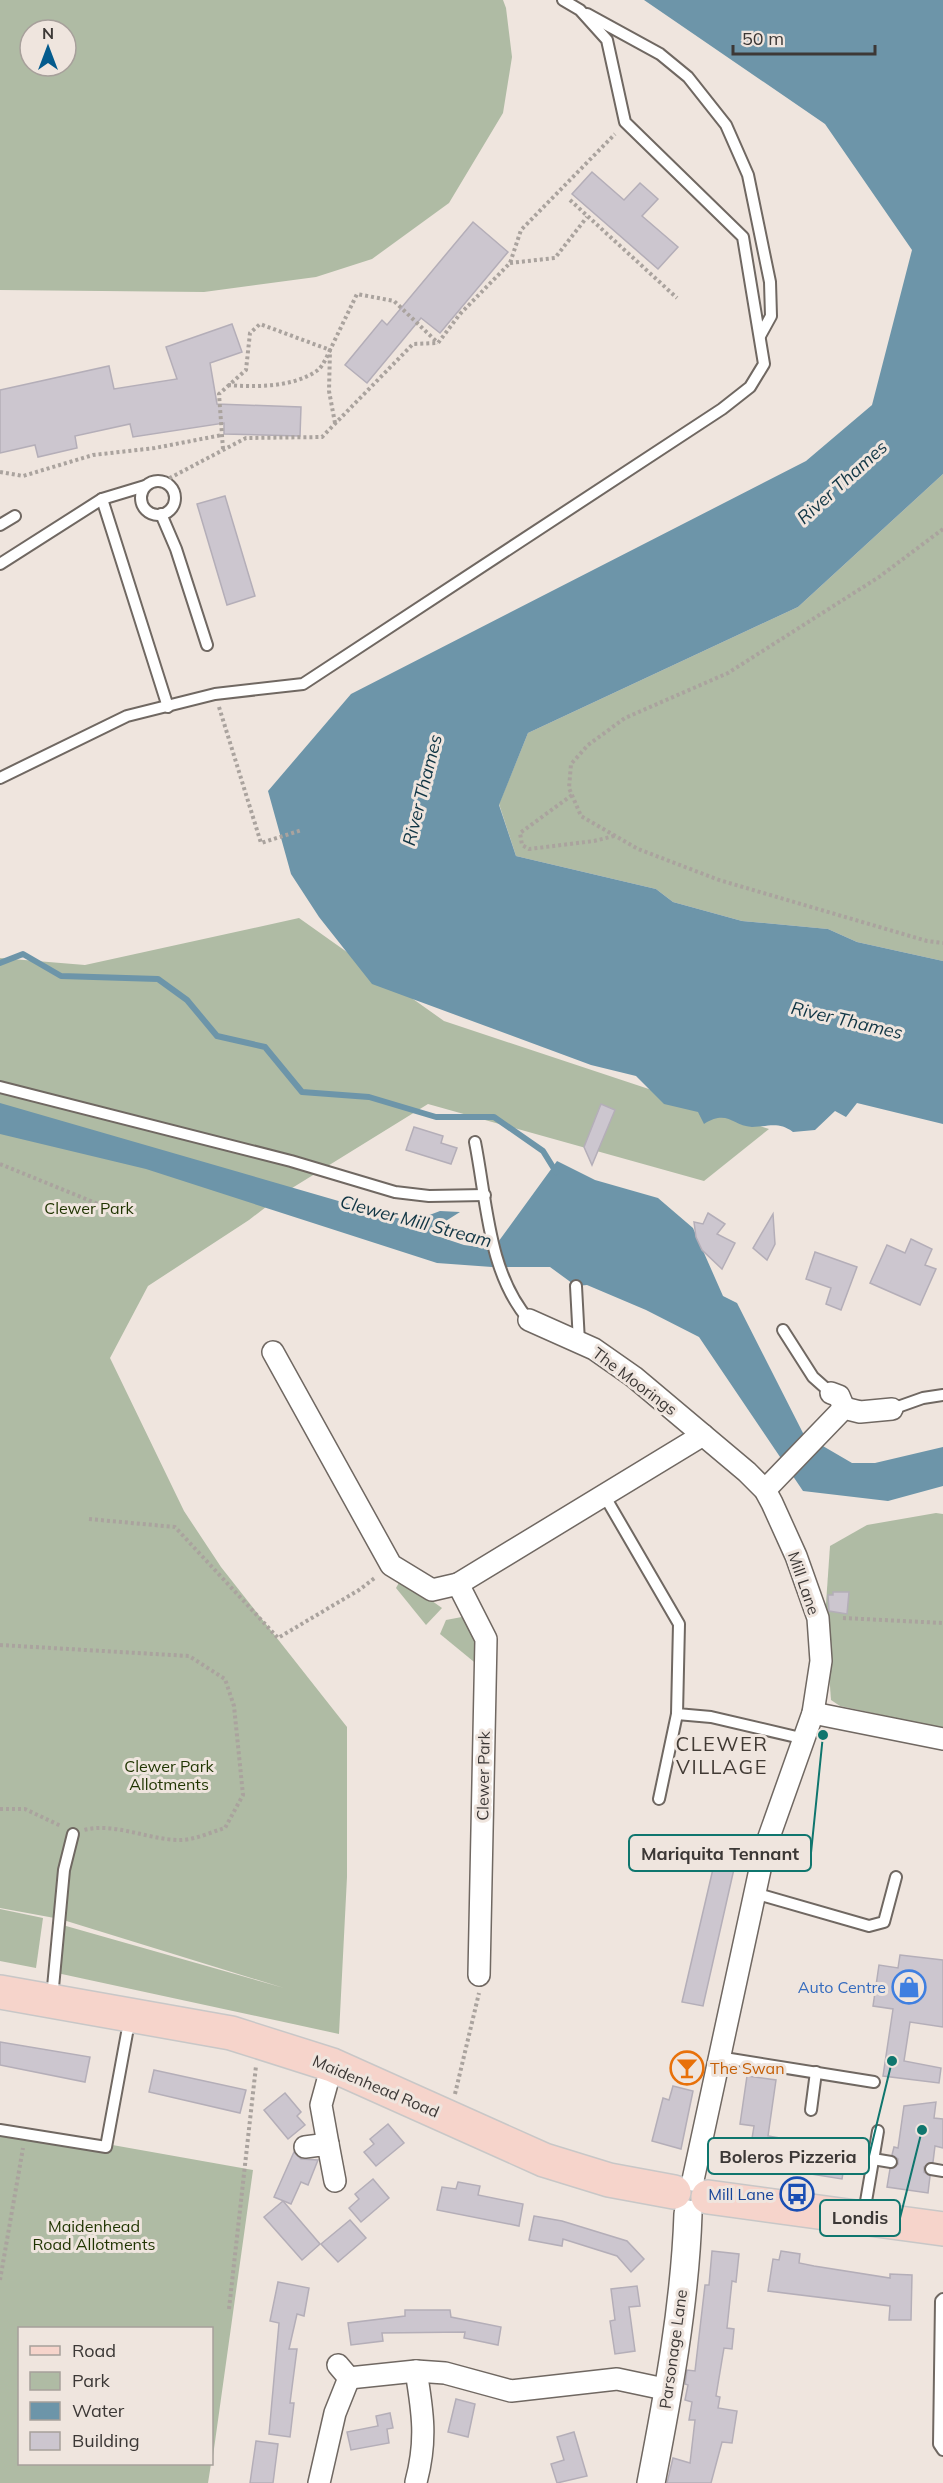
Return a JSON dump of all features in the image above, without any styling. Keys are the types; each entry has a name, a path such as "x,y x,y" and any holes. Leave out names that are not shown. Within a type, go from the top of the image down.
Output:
{"main road":[{"name":"Maidenhead Road","path":"0,1992 231,2033 332,2065 544,2160 609,2180 691,2196 943,2229"}],"street":[{"name":"The Moorings","path":"529,1320 579,1342 634,1377 703,1435"},
{"path":"273,1352 391,1565 432,1590 458,1584 703,1435"},
{"path":"772,1483 818,1437 838,1401 860,1412 892,1409"},
{"name":"Mill Lane","path":"691,2196 718,2057 764,1851 813,1713 821,1661 818,1618 772,1483 703,1435"},
{"name":"Clewer Park","path":"458,1584 486,1639 479,1975"},
{"path":"813,1713 943,1739"},
{"path":"332,2065 321,2105 335,2181"},
{"path":"305,2147 328,2144"},
{"name":"Parsonage Lane","path":"651,2483 669,2390 691,2196"},
{"path":"319,2483 344,2371 445,2373 511,2391 616,2379 669,2390"},
{"path":"416,2371 425,2428 424,2454 416,2482"}],"lane":[{"path":"563,0 660,54 688,77 726,125 748,175 770,282 771,316 760,336"},
{"path":"0,778 127,716 215,694 303,684 722,409 750,387 764,364 743,237 626,122 607,40 580,10"},
{"path":"151,481 164,481 172,486 176,500 171,510 161,514 149,513 142,504 142,491 146,486 151,481"},
{"path":"0,564 102,499 146,486"},
{"path":"102,499 168,707"},
{"path":"161,514 176,549 207,645"},
{"path":"0,525 15,516"},
{"path":"0,1087 291,1161 395,1192 437,1196 485,1195"},
{"path":"475,1142 500,1274 514,1303 529,1320"},
{"path":"576,1286 579,1342"},
{"path":"783,1330 813,1377 838,1401"},
{"path":"892,1409 923,1398 943,1395"},
{"path":"604,1495 679,1624 677,1714 659,1799"},
{"path":"677,1714 711,1718 805,1739"},
{"path":"52,2001 64,1870 73,1834"},
{"path":"754,1893 843,1920 878,1925 884,1922 896,1877"},
{"path":"0,2130 25,2136 105,2147 127,2032 134,2015"},
{"path":"718,2057 874,2082"},
{"path":"811,2110 816,2072"},
{"path":"863,2219 878,2131"},
{"path":"873,2159 891,2162"},
{"path":"932,2169 943,2171"},
{"path":"943,2299 941,2301 939,2444 943,2450"}],"path":[{"path":"438,343 460,314 510,263 521,230 615,134"},
{"path":"570,200 677,298"},
{"path":"510,263 555,258 587,217"},
{"path":"227,385 261,387 289,381 318,369 330,350 357,294 394,301 438,343"},
{"path":"223,449 219,394 246,370 250,333 260,324 330,350"},
{"path":"164,481 246,438 322,437 413,344 438,343"},
{"path":"330,350 329,391 335,423"},
{"path":"0,472 23,476 93,455 155,448 222,435"},
{"path":"943,529 879,578 728,673 625,718 588,745 571,764 569,788 581,816 638,849 719,880 927,941 943,943"},
{"path":"215,694 261,843 302,830"},
{"path":"572,795 520,833 522,845 529,849 594,841 614,836"},
{"path":"0,1164 103,1206"},
{"path":"89,1519 175,1527 278,1638 359,1590 391,1565"},
{"path":"843,1617 943,1623"},
{"path":"0,1645 189,1656 225,1679 234,1706 243,1795 225,1828 182,1840 142,1836 108,1827 73,1834 53,1821 25,1809 0,1809"},
{"path":"454,2099 479,2001 479,1975"},
{"path":"229,2309 259,2042"},
{"path":"0,2280 25,2136"}],"green space":[{"path":"0,0 503,0 512,57 503,113 449,203 372,259 316,277 204,292 0,290"},
{"path":"943,474 943,961 857,942 828,929 742,921 673,902 656,889 516,856 499,804 528,733 798,607"},
{"name":"Clewer Park Allotments","path":"299,918 444,1021 769,1129 704,1181 428,1104 284,1193 249,1220 148,1286 110,1358 184,1511 221,1567 347,1727 347,1877 339,2034 57,1973 59,1924 284,1988 60,1919 0,1908 0,958 85,965"},
{"path":"936,1513 943,1514 943,1728 840,1706 831,1700 825,1618 830,1546 867,1525"},
{"path":"401,1579 442,1608 426,1625 396,1588"},
{"path":"467,1616 478,1637 479,1666 440,1634 446,1620"},
{"path":"0,1909 43,1918 36,1968 0,1961"},
{"name":"Maidenhead Road Allotments","path":"0,2125 253,2170 213,2456 213,2327 18,2327 18,2465 211,2465 208,2483 0,2483"}],"water":[{"name":"River Thames","path":"644,0 943,0 943,474 798,607 528,733 499,805 516,856 656,889 673,902 742,921 828,929 857,942 943,961 943,1124 857,1103 846,1117 835,1111 815,1130 793,1132 773,1125 752,1127 724,1118 704,1124 698,1112 664,1104 636,1076 591,1065 372,984 319,917 291,874 268,791 351,694 806,461 872,405 912,250 825,124"},
{"name":"Clewer Mill Stream","path":"0,1103 411,1222 440,1211 460,1212 441,1224 431,1234 464,1245 493,1249 557,1161 595,1180 658,1198 693,1228 723,1296 737,1303 804,1435 852,1463 875,1463 943,1447 943,1486 888,1501 803,1491 699,1337 646,1310 587,1285 576,1286 550,1267 492,1267 437,1263 146,1169 0,1134"}],"building":[{"path":"592,172 624,200 640,183 658,199 642,216 678,247 658,269 572,194"},
{"path":"473,222 508,252 440,333 421,318 367,383 345,365 382,320 387,325"},
{"path":"232,324 242,352 210,363 217,404 301,407 300,436 224,434 224,423 133,437 130,424 75,436 77,448 38,457 35,445 0,453 0,390 109,366 114,389 177,379 166,347"},
{"path":"225,496 255,596 227,605 197,504"},
{"path":"601,1104 615,1110 592,1165 584,1147"},
{"path":"414,1127 443,1136 441,1143 457,1148 451,1164 406,1150"},
{"path":"708,1213 725,1224 717,1234 735,1243 722,1269 702,1250 696,1237 694,1222 703,1224"},
{"path":"773,1214 775,1244 767,1260 753,1248"},
{"path":"911,1239 932,1249 925,1265 936,1269 920,1305 870,1283 887,1245 905,1253"},
{"path":"815,1252 857,1267 841,1310 826,1304 831,1288 806,1279"},
{"path":"833,1592 849,1592 847,1614 829,1611 828,1595 833,1595"},
{"path":"716,1856 736,1860 703,2006 682,2002"},
{"name":"Auto Centre","path":"900,1955 943,1960 943,2027 910,2022 904,2061 941,2068 939,2083 883,2076 893,2009 873,2006 879,1965 898,1968"},
{"path":"0,2042 90,2057 85,2082 0,2065"},
{"path":"154,2070 246,2090 240,2113 149,2092"},
{"path":"747,2076 776,2080 768,2136 847,2149 842,2179 748,2164 754,2126 740,2124"},
{"path":"673,2086 693,2091 681,2149 652,2141 663,2098 669,2100"},
{"path":"285,2093 301,2112 297,2116 305,2125 288,2139 264,2110"},
{"path":"936,2102 934,2118 943,2119 943,2148 935,2146 933,2162 924,2167 924,2172 930,2176 928,2193 887,2187 890,2169 898,2164 898,2159 892,2155 894,2147 898,2148 904,2106"},
{"path":"388,2124 404,2143 376,2166 364,2152 374,2144 370,2139"},
{"path":"294,2152 301,2159 318,2160 308,2185 301,2182 291,2204 274,2197"},
{"path":"373,2179 389,2198 361,2222 349,2208 359,2199 355,2194"},
{"path":"458,2182 480,2186 478,2195 523,2204 519,2226 437,2210 442,2187 456,2189"},
{"path":"283,2201 320,2244 302,2260 264,2217"},
{"path":"534,2216 562,2221 627,2241 644,2259 631,2272 617,2256 563,2239 562,2246 529,2240"},
{"path":"350,2220 366,2238 338,2262 321,2244"},
{"path":"712,2251 739,2254 736,2282 732,2281 727,2328 734,2329 732,2349 724,2348 716,2396 720,2397 718,2408 737,2411 732,2443 722,2442 711,2483 667,2483 673,2458 690,2463 695,2420 689,2420 692,2402 685,2400 688,2385 685,2384 687,2370 695,2371 705,2285 709,2285"},
{"path":"781,2251 800,2254 799,2263 814,2266 890,2278 890,2274 912,2275 911,2320 889,2320 890,2306 768,2291 773,2259 779,2260"},
{"path":"278,2282 309,2288 304,2316 297,2314 289,2349 297,2349 290,2403 294,2403 290,2437 269,2434 279,2323 270,2321"},
{"path":"637,2286 640,2306 629,2307 635,2351 615,2354 610,2321 615,2320 611,2289"},
{"path":"405,2310 450,2310 451,2317 501,2327 498,2345 464,2338 465,2332 382,2333 383,2341 351,2345 348,2323 405,2316"},
{"path":"456,2399 475,2404 468,2437 448,2432"},
{"path":"390,2413 393,2428 387,2429 389,2443 351,2450 347,2432 378,2426 376,2416"},
{"path":"574,2432 587,2476 557,2483 551,2464 564,2460 557,2437"},
{"path":"256,2441 278,2444 273,2483 250,2483"}],"waterway":[{"path":"0,963 23,954 61,976 158,979 187,1000 217,1036 265,1047 302,1092 369,1097 436,1117 494,1117 543,1151 556,1172"}],"place":[{"name":"Mariquita Tennant","path":"823,1735"},
{"name":"Auto Centre","path":"909,1987"},
{"name":"Boleros Pizzeria","path":"892,2061"},
{"name":"The Swan","path":"687,2068"},
{"name":"Londis","path":"922,2130"},
{"name":"Mill Lane","path":"797,2194"}],"district":[{"name":"CLEWER VILLAGE","path":"722,1754"}]}
